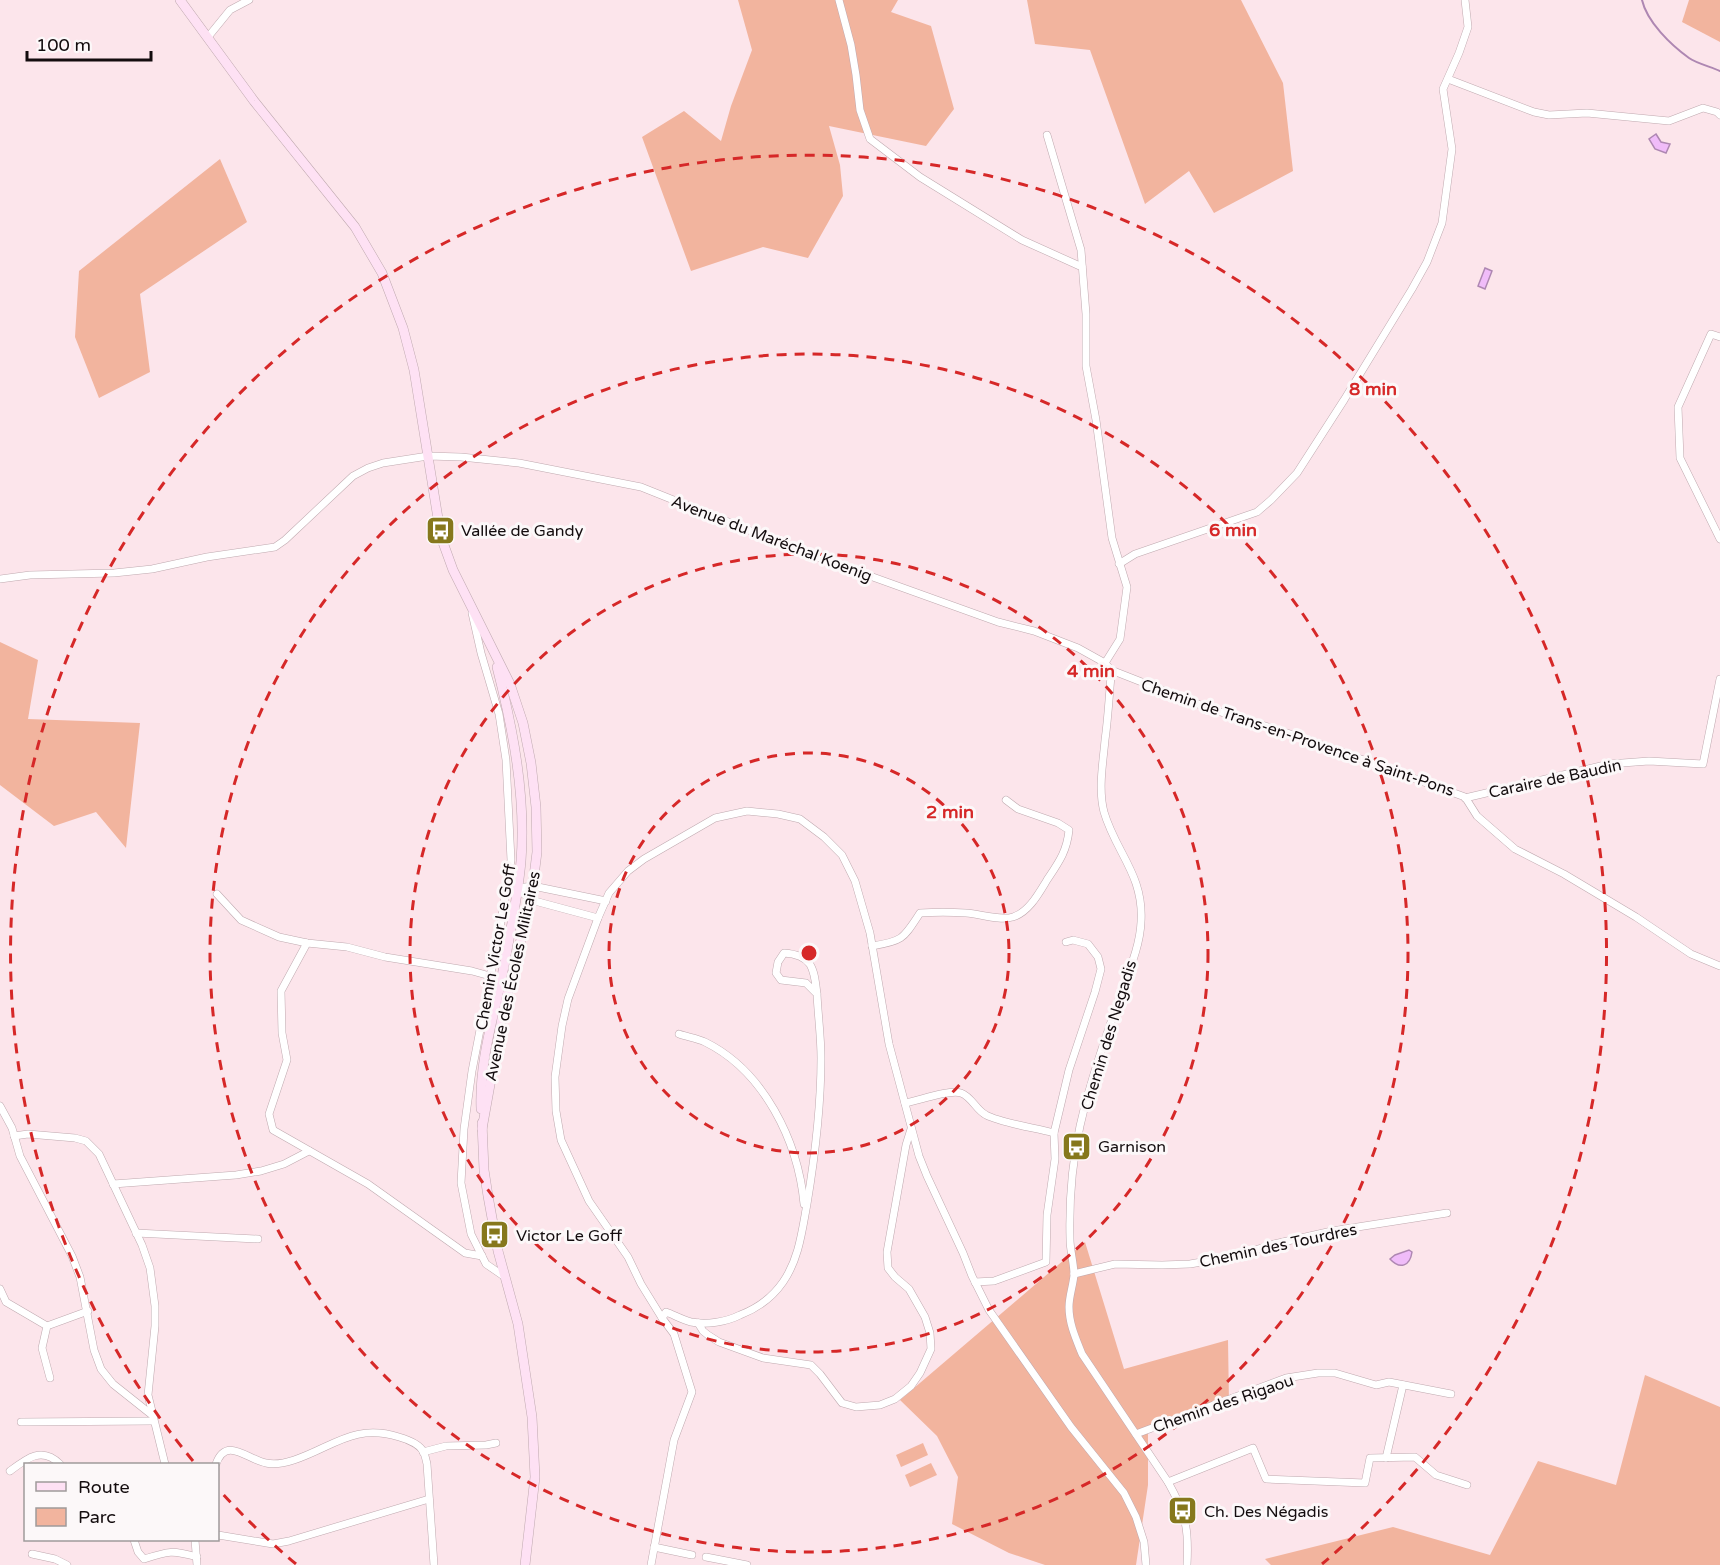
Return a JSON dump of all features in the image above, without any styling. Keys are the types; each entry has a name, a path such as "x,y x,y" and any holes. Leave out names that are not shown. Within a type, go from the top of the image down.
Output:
{"street":[{"name":"Avenue des Écoles Militaires","path":"180,0 260,110 355,227 382,273 404,328 414,370 441,537 453,570 510,684 523,723 536,807 537,852 531,900 504,1007 482,1128"},
{"path":"208,38 230,10 249,0"},
{"path":"839,0 851,45 860,111 870,139 920,177 1022,240 1082,267"},
{"path":"1119,564 1135,554 1257,512 1297,473 1344,400 1427,262 1442,223 1452,149 1443,88 1468,27 1465,0"},
{"path":"1448,79 1534,112 1549,115 1587,113 1669,121 1703,108 1720,115"},
{"path":"1047,135 1081,250 1086,314 1086,366 1096,420 1112,538 1126,587 1120,639 1106,663 1111,670"},
{"path":"1720,337 1711,334 1678,407 1680,458 1720,539"},
{"name":"Avenue du Maréchal Koenig","path":"0,579 30,575 114,573 152,569 207,556 275,547 353,476 368,468 383,463 428,456 461,457 519,463 641,487 806,553 998,622 1034,631 1078,648 1106,663"},
{"name":"Chemin Victor Le Goff","path":"470,606 499,714 506,760 511,860 472,1071 464,1129 461,1183 471,1234 486,1264 505,1277"},
{"name":"Avenue des Écoles Militaires","path":"492,651 512,734 518,770 522,815 521,860 504,965 484,1056 480,1097 484,1170 488,1196 505,1277 518,1324 532,1417 535,1477 525,1565"},
{"name":"Chemin de Trans-en-Provence à Saint-Pons","path":"1111,670 1208,708 1368,760 1465,798 1477,816 1515,849 1564,874 1691,954 1720,966"},
{"name":"Chemin des Negadis","path":"1111,670 1101,779 1102,797 1104,812 1141,897 1141,925 1080,1127 1073,1167 1070,1205 1070,1242 1074,1274 1069,1305 1075,1339 1090,1368 1179,1501 1186,1524 1187,1565"},
{"name":"Caraire de Baudin","path":"1465,798 1609,764 1649,761 1703,764 1720,679"},
{"path":"872,946 893,942 905,935 920,913 968,913 1012,917 1026,909 1041,890 1065,851 1069,830 1058,822 1017,809 1006,800"},
{"path":"651,1565 674,1440 692,1392 674,1334 641,1284 628,1257 589,1201 561,1140 556,1111 555,1077 561,1026 572,988 609,893 628,871 644,859 715,818 747,810 800,819 824,837 842,855 855,881 863,905 889,1044 923,1166 989,1310 1071,1427 1124,1493 1136,1517 1144,1542 1146,1565"},
{"path":"517,888 533,886 606,901"},
{"path":"517,888 531,900 598,918"},
{"path":"217,894 241,920 279,937 307,943 346,947 385,957 472,970 490,976"},
{"path":"975,1282 994,1281 1046,1262 1047,1215 1055,1160 1054,1133 1069,1070 1101,969 1098,957 1088,944 1073,940 1066,942"},
{"path":"307,943 281,991 282,1033 287,1060 270,1114 273,1130 368,1184 465,1252 482,1256"},
{"path":"662,1318 666,1312 690,1322 706,1324 733,1319 766,1301 783,1282 791,1267 801,1241 805,1215 819,1115 821,1058 816,994 814,972 808,961 797,954 784,953 778,962 776,973 782,980 806,983 816,994"},
{"path":"678,1034 719,1049 740,1066 763,1092 788,1137 803,1190 805,1215"},
{"path":"905,1103 951,1092 961,1093 972,1100 984,1114 999,1120 1054,1133"},
{"path":"0,1106 12,1128 20,1155 72,1256 80,1277 94,1350 101,1369 113,1384 152,1418"},
{"path":"698,1323 708,1335 746,1352 811,1365 842,1403 856,1407 880,1405 895,1399 911,1386 931,1349 930,1333 925,1317 909,1289 888,1268 887,1252 911,1129"},
{"path":"14,1136 28,1134 75,1138 86,1141 99,1154 150,1268 155,1326 148,1395 165,1463"},
{"path":"113,1185 261,1171 285,1164 309,1151"},
{"name":"Chemin des Tourdres","path":"1074,1274 1115,1264 1190,1264 1236,1256 1274,1244 1332,1231 1447,1213"},
{"path":"135,1233 258,1239"},
{"path":"0,1289 6,1302 47,1326"},
{"path":"47,1326 88,1311"},
{"path":"47,1326 42,1348 50,1378"},
{"name":"Chemin des Rigaou","path":"1136,1434 1286,1378 1318,1373 1335,1373 1376,1385 1389,1382 1451,1394"},
{"path":"1386,1458 1403,1385"},
{"path":"21,1422 152,1418"},
{"path":"216,1463 220,1455 229,1450 242,1452 264,1463 275,1464 293,1460 343,1438 367,1432 406,1439 422,1449 427,1464 434,1565"},
{"path":"423,1452 446,1446 496,1443"},
{"path":"1168,1482 1253,1448 1266,1479 1365,1483 1370,1458 1415,1457 1436,1475 1467,1485"},
{"path":"10,1471 34,1455 45,1455 59,1463"},
{"path":"219,1535 273,1544 429,1499"},
{"path":"135,1541 141,1562 167,1552 180,1552 197,1561"},
{"path":"195,1541 197,1561"},
{"path":"654,1547 692,1554"},
{"path":"32,1554 55,1559 67,1565"},
{"path":"706,1557 747,1565"}],"green space":[{"path":"738,0 898,0 891,12 931,26 954,109 926,146 829,126 840,165 843,196 808,258 763,247 691,271 642,137 684,111 721,141 731,106 752,50"},
{"path":"1027,0 1241,0 1283,83 1293,171 1214,213 1189,171 1145,204 1090,50 1035,44"},
{"path":"1689,0 1720,0 1720,42 1682,22"},
{"path":"220,159 247,222 140,294 150,372 99,398 75,337 79,271"},
{"path":"0,642 38,660 28,719 140,723 126,848 96,812 54,826 0,785"},
{"path":"1085,1242 1124,1369 1228,1340 1229,1403 1148,1433 1148,1485 1136,1565 1045,1565 1009,1553 952,1524 958,1477 937,1436 900,1400"},
{"path":"1645,1375 1720,1407 1720,1565 1271,1565 1265,1559 1393,1527 1490,1555 1538,1461 1616,1485"},
{"path":"923,1443 928,1455 901,1467 896,1455"},
{"path":"931,1463 937,1475 910,1487 905,1475"}],"shaded area":[{"path":"1656,134 1661,142 1670,144 1666,153 1655,149 1649,139"},
{"path":"1485,268 1492,271 1485,289 1478,286"},
{"path":"1409,1250 1412,1252 1411,1257 1404,1265 1397,1265 1390,1259 1395,1255"}],"waterway":[{"path":"1642,0 1654,25 1675,47 1692,60 1720,71"}],"place":[{"name":"Vallée de Gandy","path":"440,530"},
{"name":"Garnison","path":"1077,1146"},
{"name":"Victor Le Goff","path":"495,1235"},
{"name":"Ch. Des Négadis","path":"1183,1511"}]}
